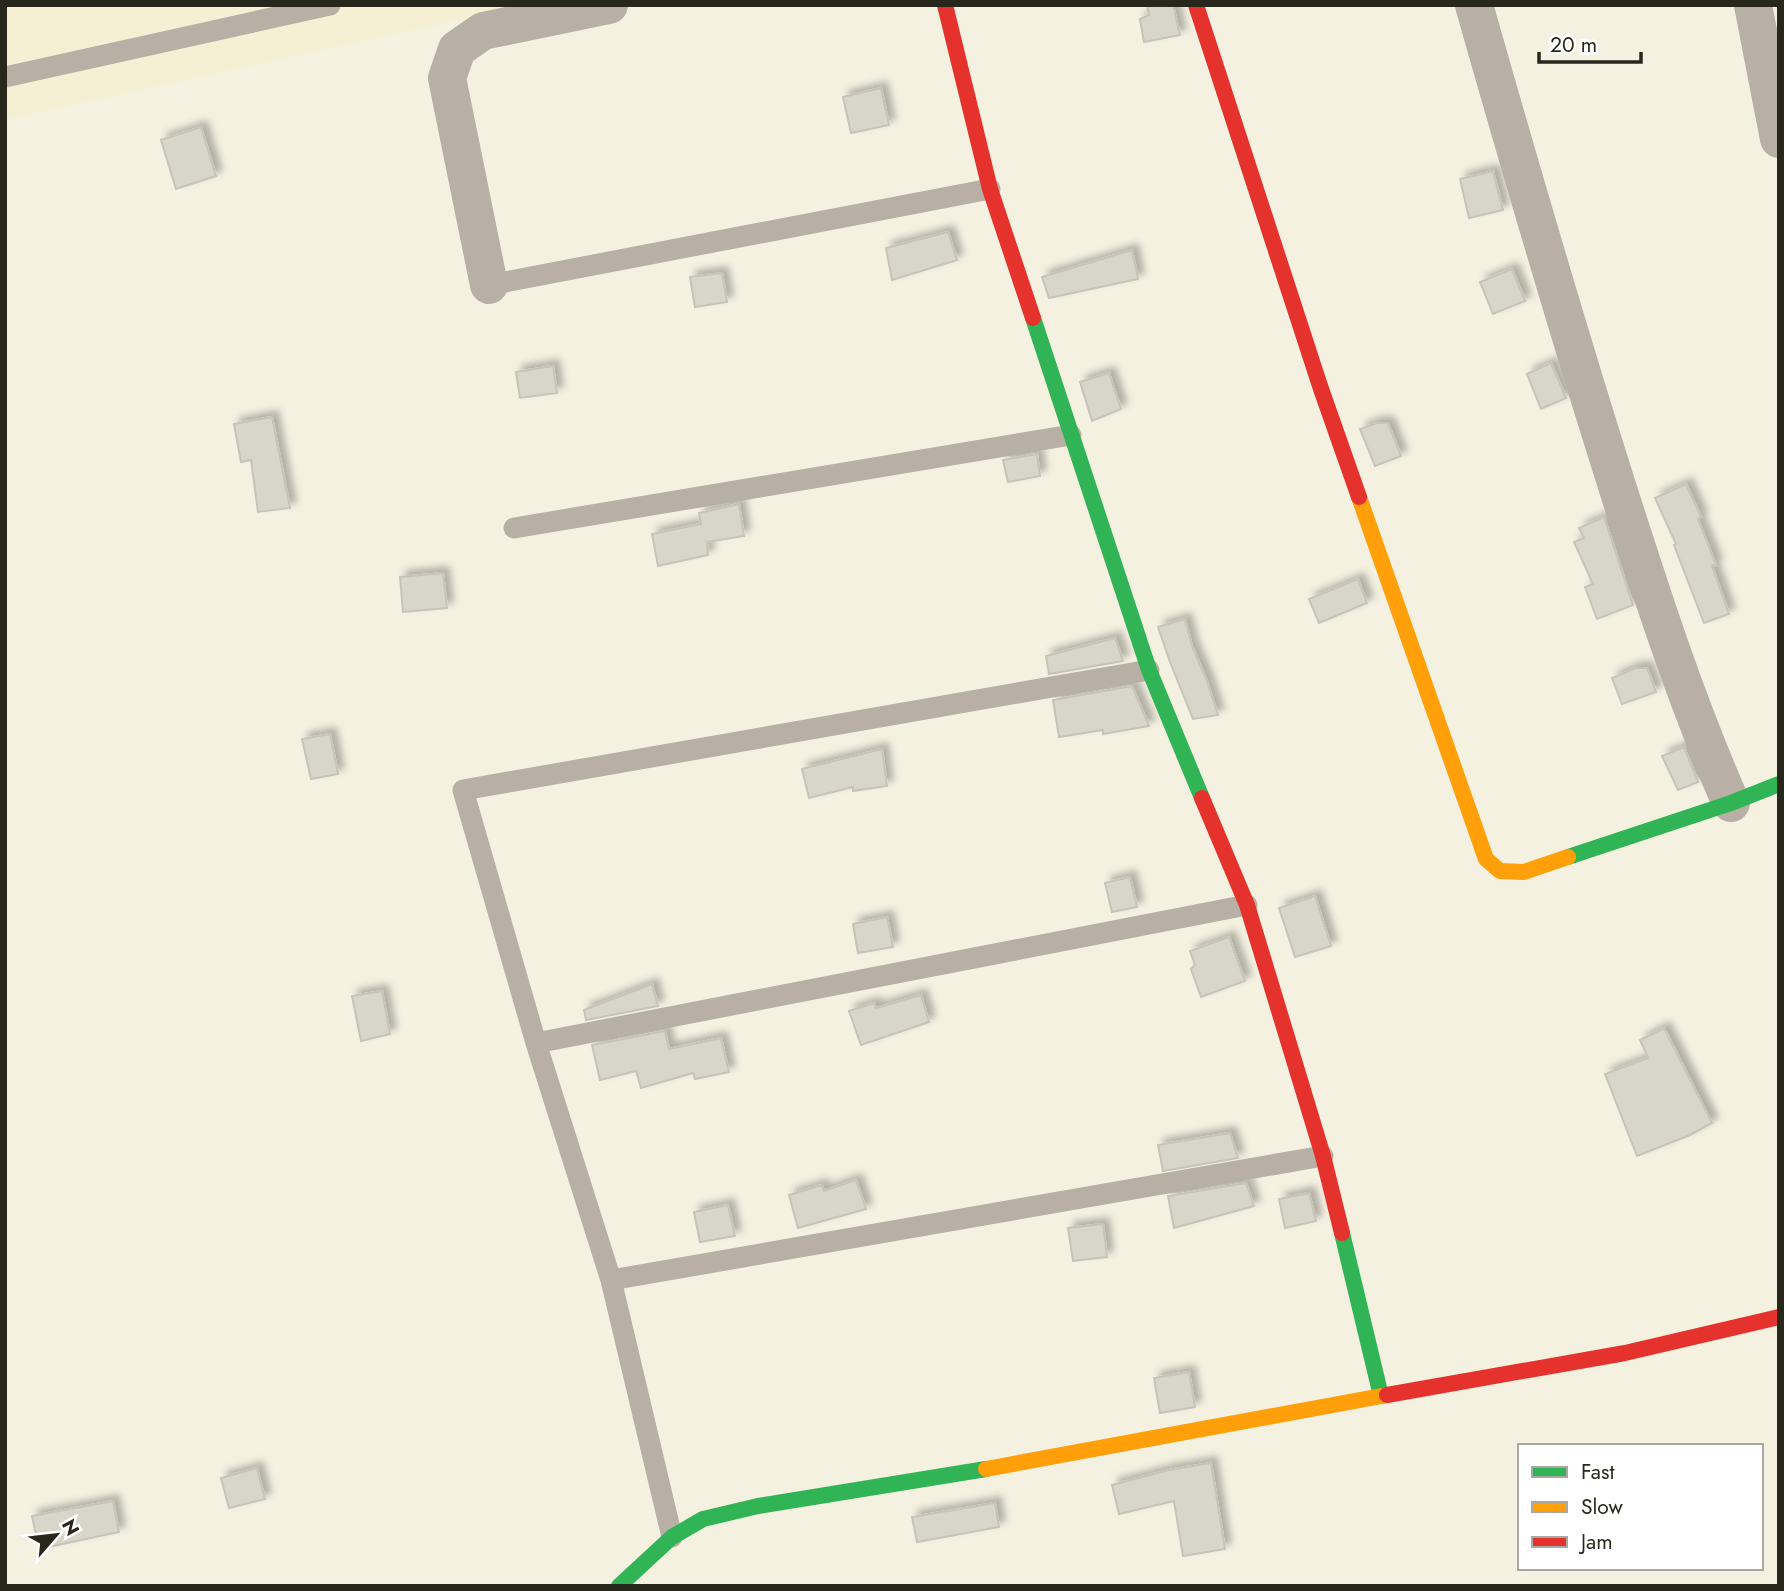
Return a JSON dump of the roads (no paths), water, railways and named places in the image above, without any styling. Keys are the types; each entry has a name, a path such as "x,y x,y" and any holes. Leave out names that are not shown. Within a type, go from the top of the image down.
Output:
{"street":[{"path":"489,285 447,78 457,49 483,31 610,5"},
{"path":"945,5 990,189 1070,435 1149,670 1247,905 1323,1156 1381,1396"},
{"path":"1196,5 1320,386 1486,859 1500,871 1524,872 1731,803 1779,784"},
{"path":"1474,5 1593,410 1702,737 1731,803"},
{"path":"1753,5 1779,139"},
{"path":"619,1586 672,1537 703,1519 758,1506 1023,1463 1625,1353 1779,1317"}],"lane":[{"path":"5,77 330,5"},
{"path":"489,285 990,189"},
{"path":"514,528 1070,435"},
{"path":"672,1537 611,1280 536,1043 463,790 1149,670"},
{"path":"536,1043 1247,905"},
{"path":"611,1280 1323,1156"}]}
